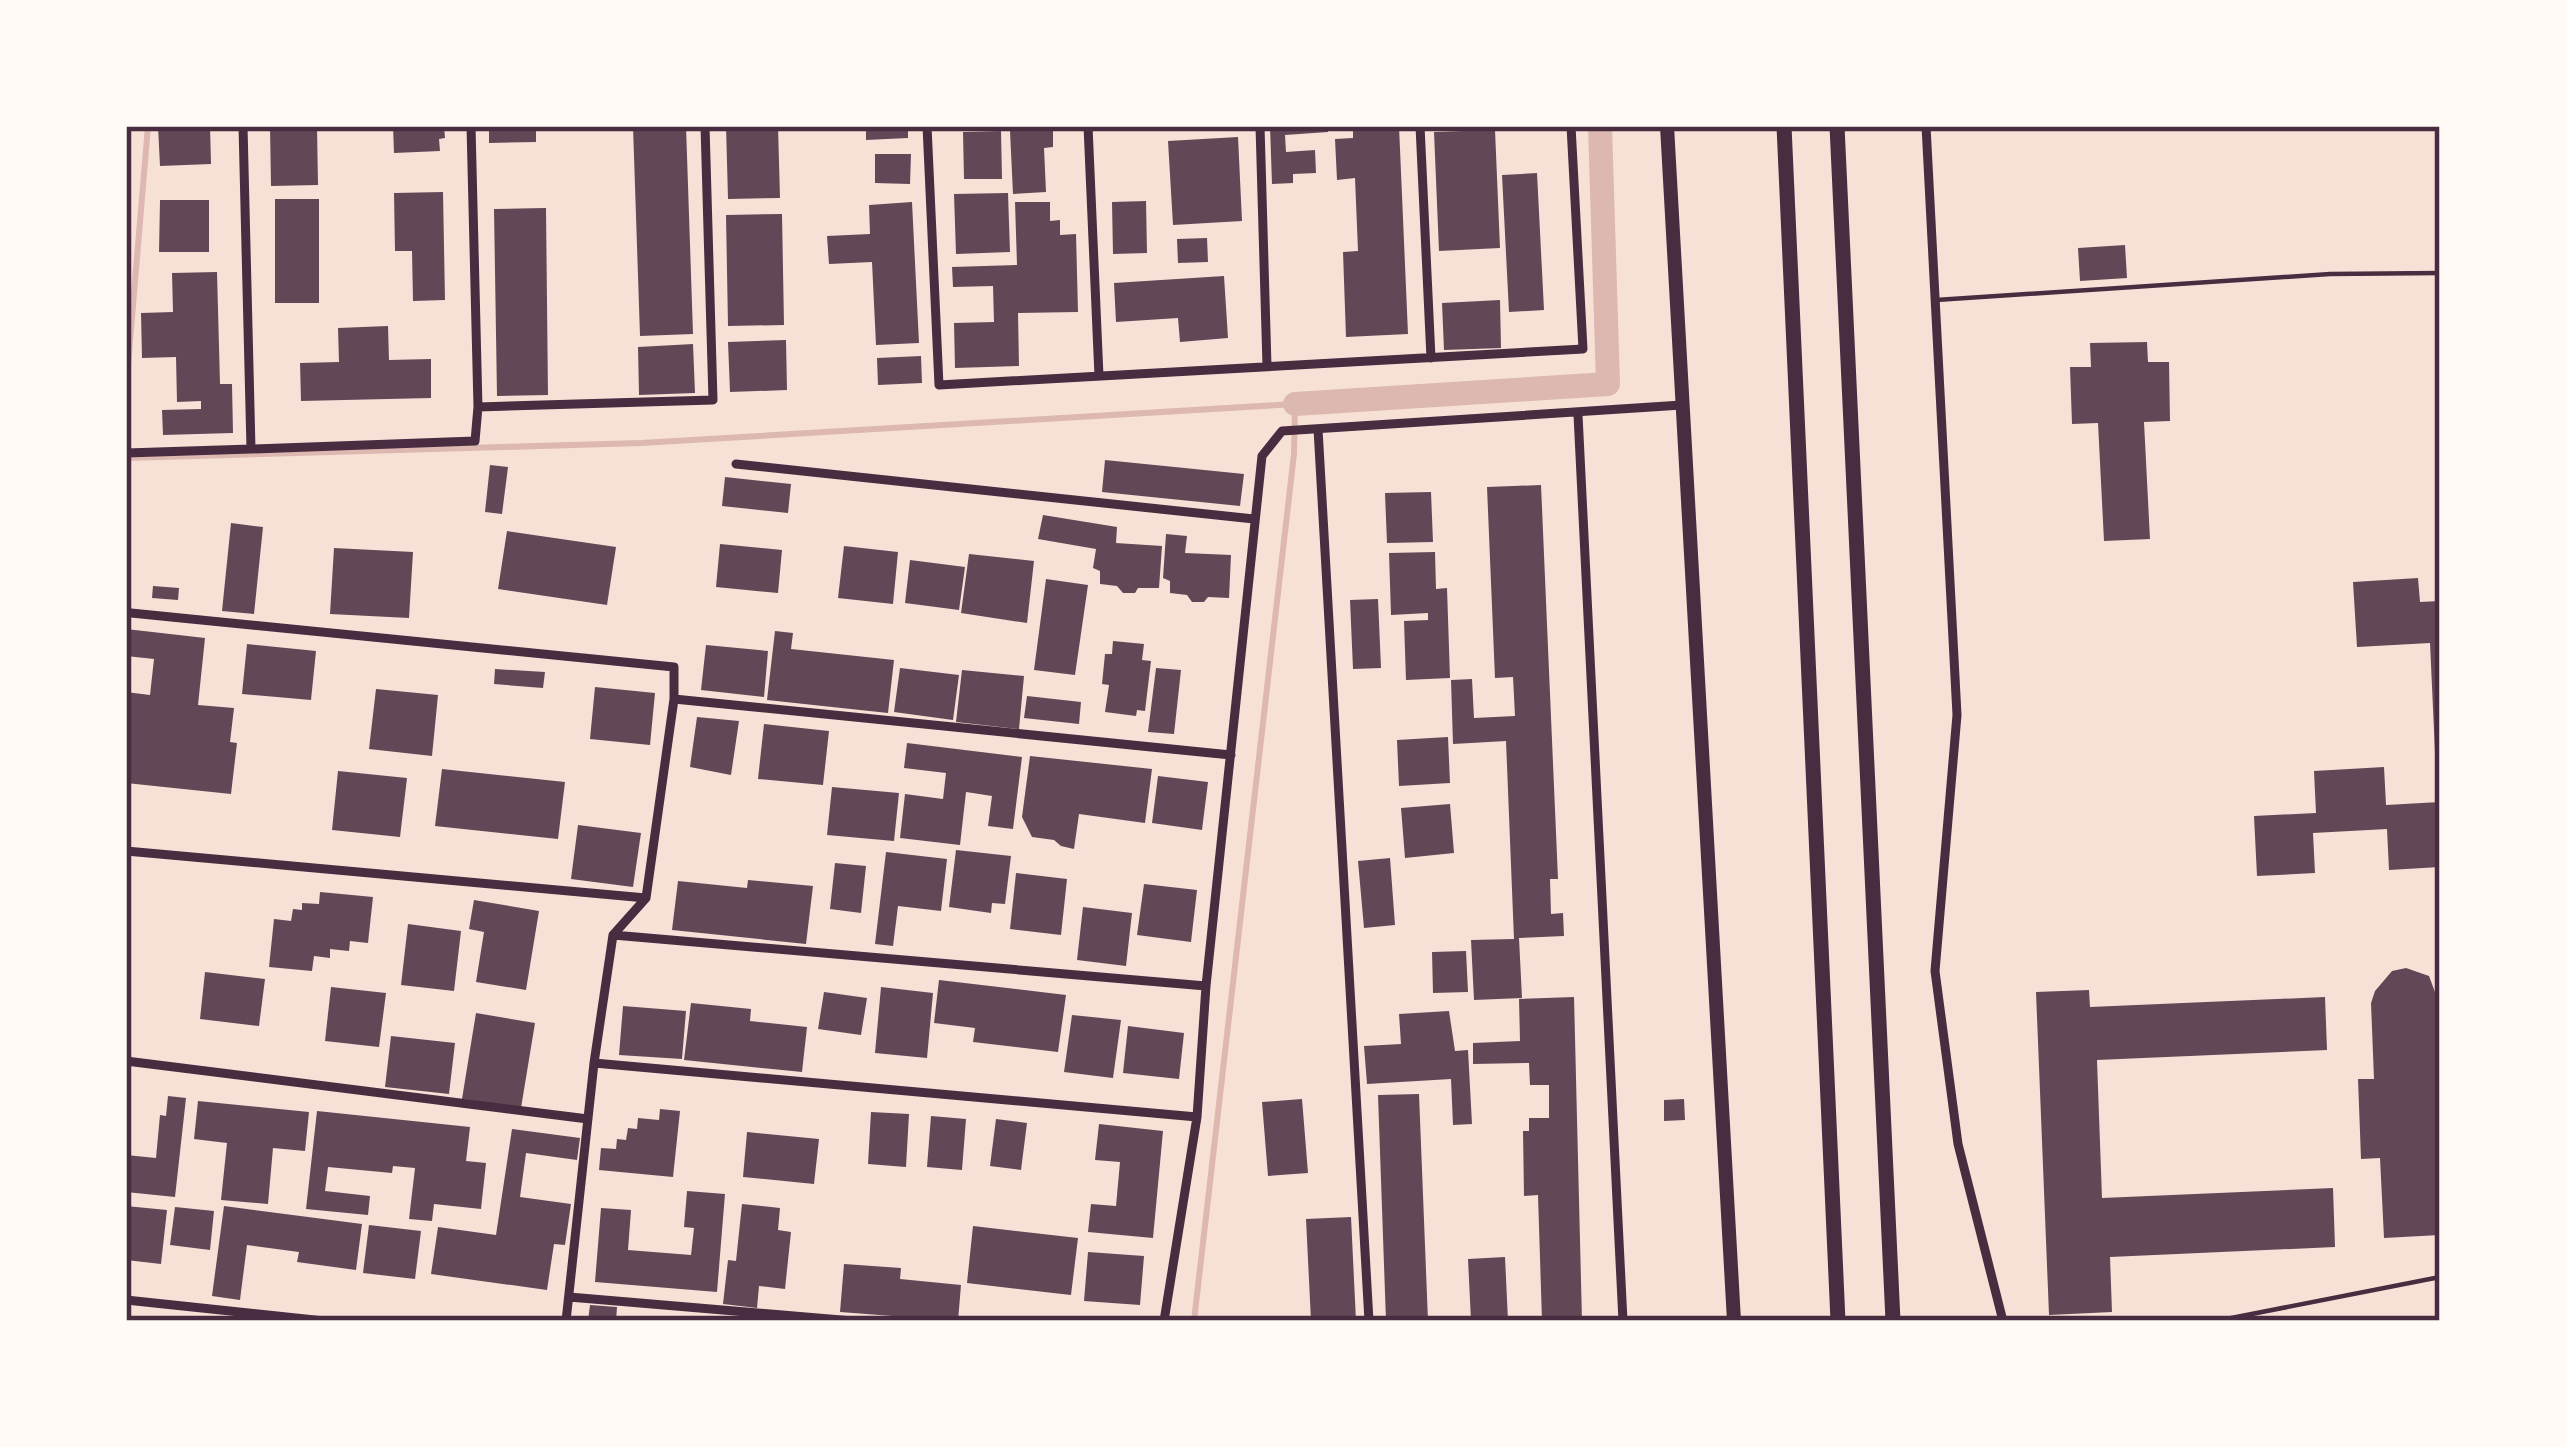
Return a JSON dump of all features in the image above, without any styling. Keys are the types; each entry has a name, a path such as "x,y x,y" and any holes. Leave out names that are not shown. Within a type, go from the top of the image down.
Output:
{"highway":[{"path":"1784,126 1838,1321"},
{"path":"1837,126 1893,1321"}],"main road":[{"path":"1667,126 1734,1321"}],"street":[{"path":"243,126 251,449"},
{"path":"126,453 475,441 470,126"},
{"path":"478,407 713,400 705,126"},
{"path":"927,126 939,385 1583,350 1570,126"},
{"path":"1088,126 1099,376"},
{"path":"1261,126 1268,366"},
{"path":"1420,126 1431,358"},
{"path":"1926,126 1957,715 1935,971 1958,1144 2003,1321"},
{"path":"1164,1321 1197,1117 1206,986 1262,456 1282,431 1682,405"},
{"path":"1578,415 1623,1321"},
{"path":"1318,429 1369,1321"},
{"path":"736,464 1254,518"},
{"path":"131,613 674,667 674,699 646,898 613,935 566,1321"},
{"path":"674,699 1231,755"},
{"path":"126,851 646,898"},
{"path":"613,935 1206,986"},
{"path":"126,1061 588,1119"},
{"path":"594,1064 1197,1117"},
{"path":"568,1297 853,1321"},
{"path":"126,1300 324,1321"}],"lane":[{"path":"1936,300 2330,274 2440,273"},
{"path":"2216,1321 2440,1277"}],"building":[{"path":"158,126 210,126 211,164 160,166"},
{"path":"270,126 317,126 318,185 271,186"},
{"path":"393,126 444,126 445,138 439,139 440,151 394,153"},
{"path":"489,126 536,126 536,142 489,143"},
{"path":"633,126 686,126 693,334 640,336"},
{"path":"726,126 778,126 780,198 728,199"},
{"path":"866,126 908,126 908,138 866,140"},
{"path":"1270,126 1328,126 1328,132 1285,135 1286,152 1315,150 1316,173 1293,174 1293,183 1272,184"},
{"path":"1353,126 1399,126 1408,334 1346,337 1343,252 1358,251 1355,178 1337,180 1335,139 1353,138"},
{"path":"1053,129 1053,147 1044,148 1046,192 1013,194 1010,131"},
{"path":"1495,130 1500,248 1439,251 1434,132"},
{"path":"1001,131 1002,179 964,179 963,132"},
{"path":"1238,137 1242,221 1173,225 1168,141"},
{"path":"875,154 911,154 910,184 875,183"},
{"path":"1537,173 1544,310 1509,312 1502,175"},
{"path":"443,192 445,300 413,301 412,251 395,251 394,193"},
{"path":"1008,193 1010,252 956,254 954,194"},
{"path":"275,199 319,199 319,303 275,303"},
{"path":"160,200 209,200 209,252 159,252"},
{"path":"1146,201 1147,253 1113,254 1112,202"},
{"path":"912,202 919,343 876,345 872,262 829,264 827,236 870,234 869,205"},
{"path":"1015,202 1050,202 1050,221 1060,220 1060,235 1076,234 1078,312 1018,313 1019,366 955,368 954,323 994,322 993,286 953,287 952,267 1017,265"},
{"path":"546,208 548,395 497,396 494,209"},
{"path":"782,214 784,325 728,326 726,215"},
{"path":"1207,238 1208,262 1178,263 1177,239"},
{"path":"2125,245 2127,278 2080,281 2078,248"},
{"path":"217,272 220,384 232,384 233,433 163,435 162,410 201,409 201,401 177,402 176,357 142,358 141,313 173,312 172,273"},
{"path":"1224,276 1228,338 1180,342 1178,318 1116,322 1114,283"},
{"path":"1500,300 1501,348 1444,350 1442,303"},
{"path":"388,326 389,360 431,359 431,398 301,401 300,363 339,362 338,328"},
{"path":"786,340 787,390 730,392 728,342"},
{"path":"2147,342 2148,362 2169,362 2170,421 2144,422 2150,539 2104,541 2098,423 2072,424 2070,367 2091,367 2090,343"},
{"path":"693,344 695,393 639,395 638,347"},
{"path":"921,356 922,383 878,385 877,358"},
{"path":"1105,460 1244,474 1240,506 1102,492"},
{"path":"490,465 508,467 502,514 485,512"},
{"path":"725,477 791,484 788,513 722,506"},
{"path":"1541,485 1558,879 1550,879 1551,914 1563,913 1564,936 1519,938 1522,998 1474,1000 1471,940 1514,939 1506,741 1453,744 1451,680 1472,679 1474,718 1515,716 1513,677 1495,678 1487,487"},
{"path":"1431,492 1433,542 1387,543 1385,493"},
{"path":"1043,515 1117,527 1116,543 1162,546 1159,588 1123,593 1117,586 1100,584 1100,571 1093,568 1096,549 1038,539"},
{"path":"231,523 263,527 254,614 222,611"},
{"path":"507,531 616,547 607,605 498,589"},
{"path":"1166,534 1187,536 1185,553 1231,555 1229,598 1192,602 1187,595 1170,593 1170,581 1163,578"},
{"path":"720,544 782,550 778,593 716,587"},
{"path":"844,546 898,552 893,604 838,598"},
{"path":"334,548 413,552 409,618 330,614"},
{"path":"1435,552 1436,589 1447,588 1450,678 1406,680 1404,621 1428,620 1428,613 1391,615 1389,553"},
{"path":"969,554 1034,561 1027,623 961,613"},
{"path":"910,560 965,567 959,610 905,603"},
{"path":"2418,578 2420,602 2440,601 2440,774 2436,774 2430,643 2357,647 2353,582"},
{"path":"1046,579 1088,585 1075,675 1034,670"},
{"path":"153,586 179,588 178,600 152,598"},
{"path":"1378,599 1381,668 1353,669 1350,600"},
{"path":"126,629 205,638 198,705 234,708 230,742 237,743 231,794 126,783 126,692 150,695 154,659 126,656"},
{"path":"775,631 793,633 791,649 894,660 888,713 767,700"},
{"path":"1113,641 1144,644 1142,660 1151,661 1145,711 1137,710 1136,716 1105,712 1109,685 1102,684 1105,654 1112,654"},
{"path":"247,644 316,651 311,700 242,694"},
{"path":"706,645 768,651 764,697 701,690"},
{"path":"900,668 959,675 953,720 894,712"},
{"path":"1156,668 1181,670 1174,734 1148,732"},
{"path":"495,669 545,672 543,688 494,684"},
{"path":"962,670 1024,676 1019,729 956,722"},
{"path":"595,687 655,693 650,745 590,739"},
{"path":"376,689 438,695 432,756 369,749"},
{"path":"1027,696 1081,702 1079,724 1024,718"},
{"path":"697,717 739,721 731,775 690,767"},
{"path":"764,724 829,731 823,785 758,779"},
{"path":"1448,737 1450,783 1399,786 1397,740"},
{"path":"907,743 1022,757 1013,829 988,826 992,796 966,792 960,845 900,838 905,794 943,799 946,773 904,768"},
{"path":"1030,756 1152,769 1145,823 1079,814 1074,849 1032,837 1022,817"},
{"path":"2384,767 2386,805 2440,802 2440,867 2389,870 2387,829 2313,833 2315,873 2257,876 2254,816 2316,813 2314,771"},
{"path":"442,769 565,782 558,839 435,826"},
{"path":"338,771 407,778 400,837 332,830"},
{"path":"1158,776 1208,782 1202,830 1152,823"},
{"path":"832,787 899,793 894,841 827,835"},
{"path":"1450,804 1454,853 1405,858 1401,808"},
{"path":"578,825 641,833 633,887 571,879"},
{"path":"956,850 1011,856 1005,904 992,903 991,913 949,907"},
{"path":"886,852 947,859 941,911 898,906 893,946 875,944"},
{"path":"1390,858 1395,925 1364,928 1358,861"},
{"path":"835,863 866,866 861,913 830,909"},
{"path":"1016,873 1067,879 1061,935 1010,929"},
{"path":"748,880 813,886 806,944 672,930 678,881 747,888"},
{"path":"1144,884 1197,890 1191,942 1137,935"},
{"path":"320,892 373,897 368,943 350,941 349,951 330,949 330,958 314,956 312,971 269,967 274,919 291,921 293,909 302,910 302,903 319,904"},
{"path":"474,900 539,911 526,990 476,982 484,932 469,929"},
{"path":"1083,907 1132,913 1126,966 1077,960"},
{"path":"408,924 461,931 454,991 401,985"},
{"path":"1466,951 1468,992 1433,993 1432,952"},
{"path":"2406,968 2429,976 2438,1000 2440,1235 2384,1238 2380,1158 2361,1159 2358,1079 2374,1079 2371,1003 2375,991 2392,971"},
{"path":"205,972 265,979 259,1026 200,1019"},
{"path":"939,980 1066,995 1058,1052 973,1042 975,1028 934,1023"},
{"path":"331,987 386,993 379,1047 325,1041"},
{"path":"881,987 933,993 927,1058 875,1053"},
{"path":"2089,990 2090,1007 2325,997 2327,1050 2097,1060 2102,1198 2333,1188 2335,1247 2110,1257 2112,1312 2049,1315 2036,992"},
{"path":"824,992 867,998 861,1035 818,1029"},
{"path":"1574,997 1582,1321 1542,1321 1538,1195 1524,1196 1523,1131 1529,1131 1529,1118 1549,1118 1549,1085 1530,1085 1529,1063 1473,1064 1473,1043 1520,1041 1519,999"},
{"path":"691,1003 751,1009 750,1021 807,1027 802,1072 684,1060"},
{"path":"623,1006 686,1011 682,1059 619,1055"},
{"path":"1449,1011 1455,1051 1468,1050 1472,1124 1453,1125 1451,1079 1367,1084 1364,1046 1401,1044 1399,1014"},
{"path":"476,1013 535,1023 521,1108 462,1099"},
{"path":"1072,1015 1121,1020 1113,1078 1064,1072"},
{"path":"1128,1026 1184,1033 1179,1079 1123,1073"},
{"path":"391,1036 455,1043 449,1094 385,1087"},
{"path":"1419,1094 1428,1321 1386,1321 1378,1095"},
{"path":"168,1096 186,1098 175,1197 126,1192 126,1155 156,1158 160,1115 166,1116"},
{"path":"1302,1099 1308,1173 1268,1176 1262,1102"},
{"path":"1684,1099 1685,1120 1664,1121 1664,1100"},
{"path":"198,1101 309,1112 305,1151 273,1148 268,1204 221,1200 227,1143 194,1139"},
{"path":"660,1109 680,1111 673,1177 599,1170 601,1148 616,1149 617,1139 626,1140 628,1128 637,1129 638,1118 659,1120"},
{"path":"317,1111 470,1127 466,1161 486,1163 481,1209 434,1204 432,1221 409,1219 415,1168 393,1166 392,1173 328,1167 325,1191 370,1196 368,1215 306,1209"},
{"path":"871,1112 909,1114 906,1167 868,1164"},
{"path":"931,1116 966,1119 962,1170 927,1167"},
{"path":"996,1119 1027,1123 1021,1170 990,1166"},
{"path":"1099,1124 1163,1131 1153,1238 1088,1232 1091,1204 1116,1206 1120,1162 1095,1160"},
{"path":"512,1129 580,1138 577,1160 526,1153 520,1197 571,1204 565,1245 554,1244 547,1290 431,1274 438,1227 496,1235"},
{"path":"747,1132 819,1139 814,1184 743,1177"},
{"path":"687,1191 725,1194 717,1292 595,1282 601,1208 631,1210 628,1250 691,1255 694,1228 684,1227"},
{"path":"742,1204 780,1208 778,1230 791,1232 785,1289 759,1286 757,1308 723,1304 728,1260 736,1261"},
{"path":"126,1206 167,1210 161,1264 126,1260"},
{"path":"224,1206 362,1224 356,1270 297,1262 299,1252 247,1245 240,1300 212,1296"},
{"path":"175,1207 214,1211 210,1250 170,1245"},
{"path":"1351,1217 1356,1321 1311,1321 1306,1219"},
{"path":"369,1225 421,1231 415,1279 363,1273"},
{"path":"973,1226 1078,1238 1071,1295 967,1283"},
{"path":"1088,1252 1144,1256 1140,1305 1084,1301"},
{"path":"1505,1257 1508,1321 1471,1321 1468,1259"},
{"path":"844,1264 901,1268 900,1279 961,1285 958,1321 840,1312"},
{"path":"590,1305 617,1307 616,1321 588,1321"}],"waterway":[{"path":"126,389 148,126"},
{"path":"1295,404 1608,384 1600,126"},
{"path":"126,458 641,443 1295,404 1294,454 1194,1321"}]}
